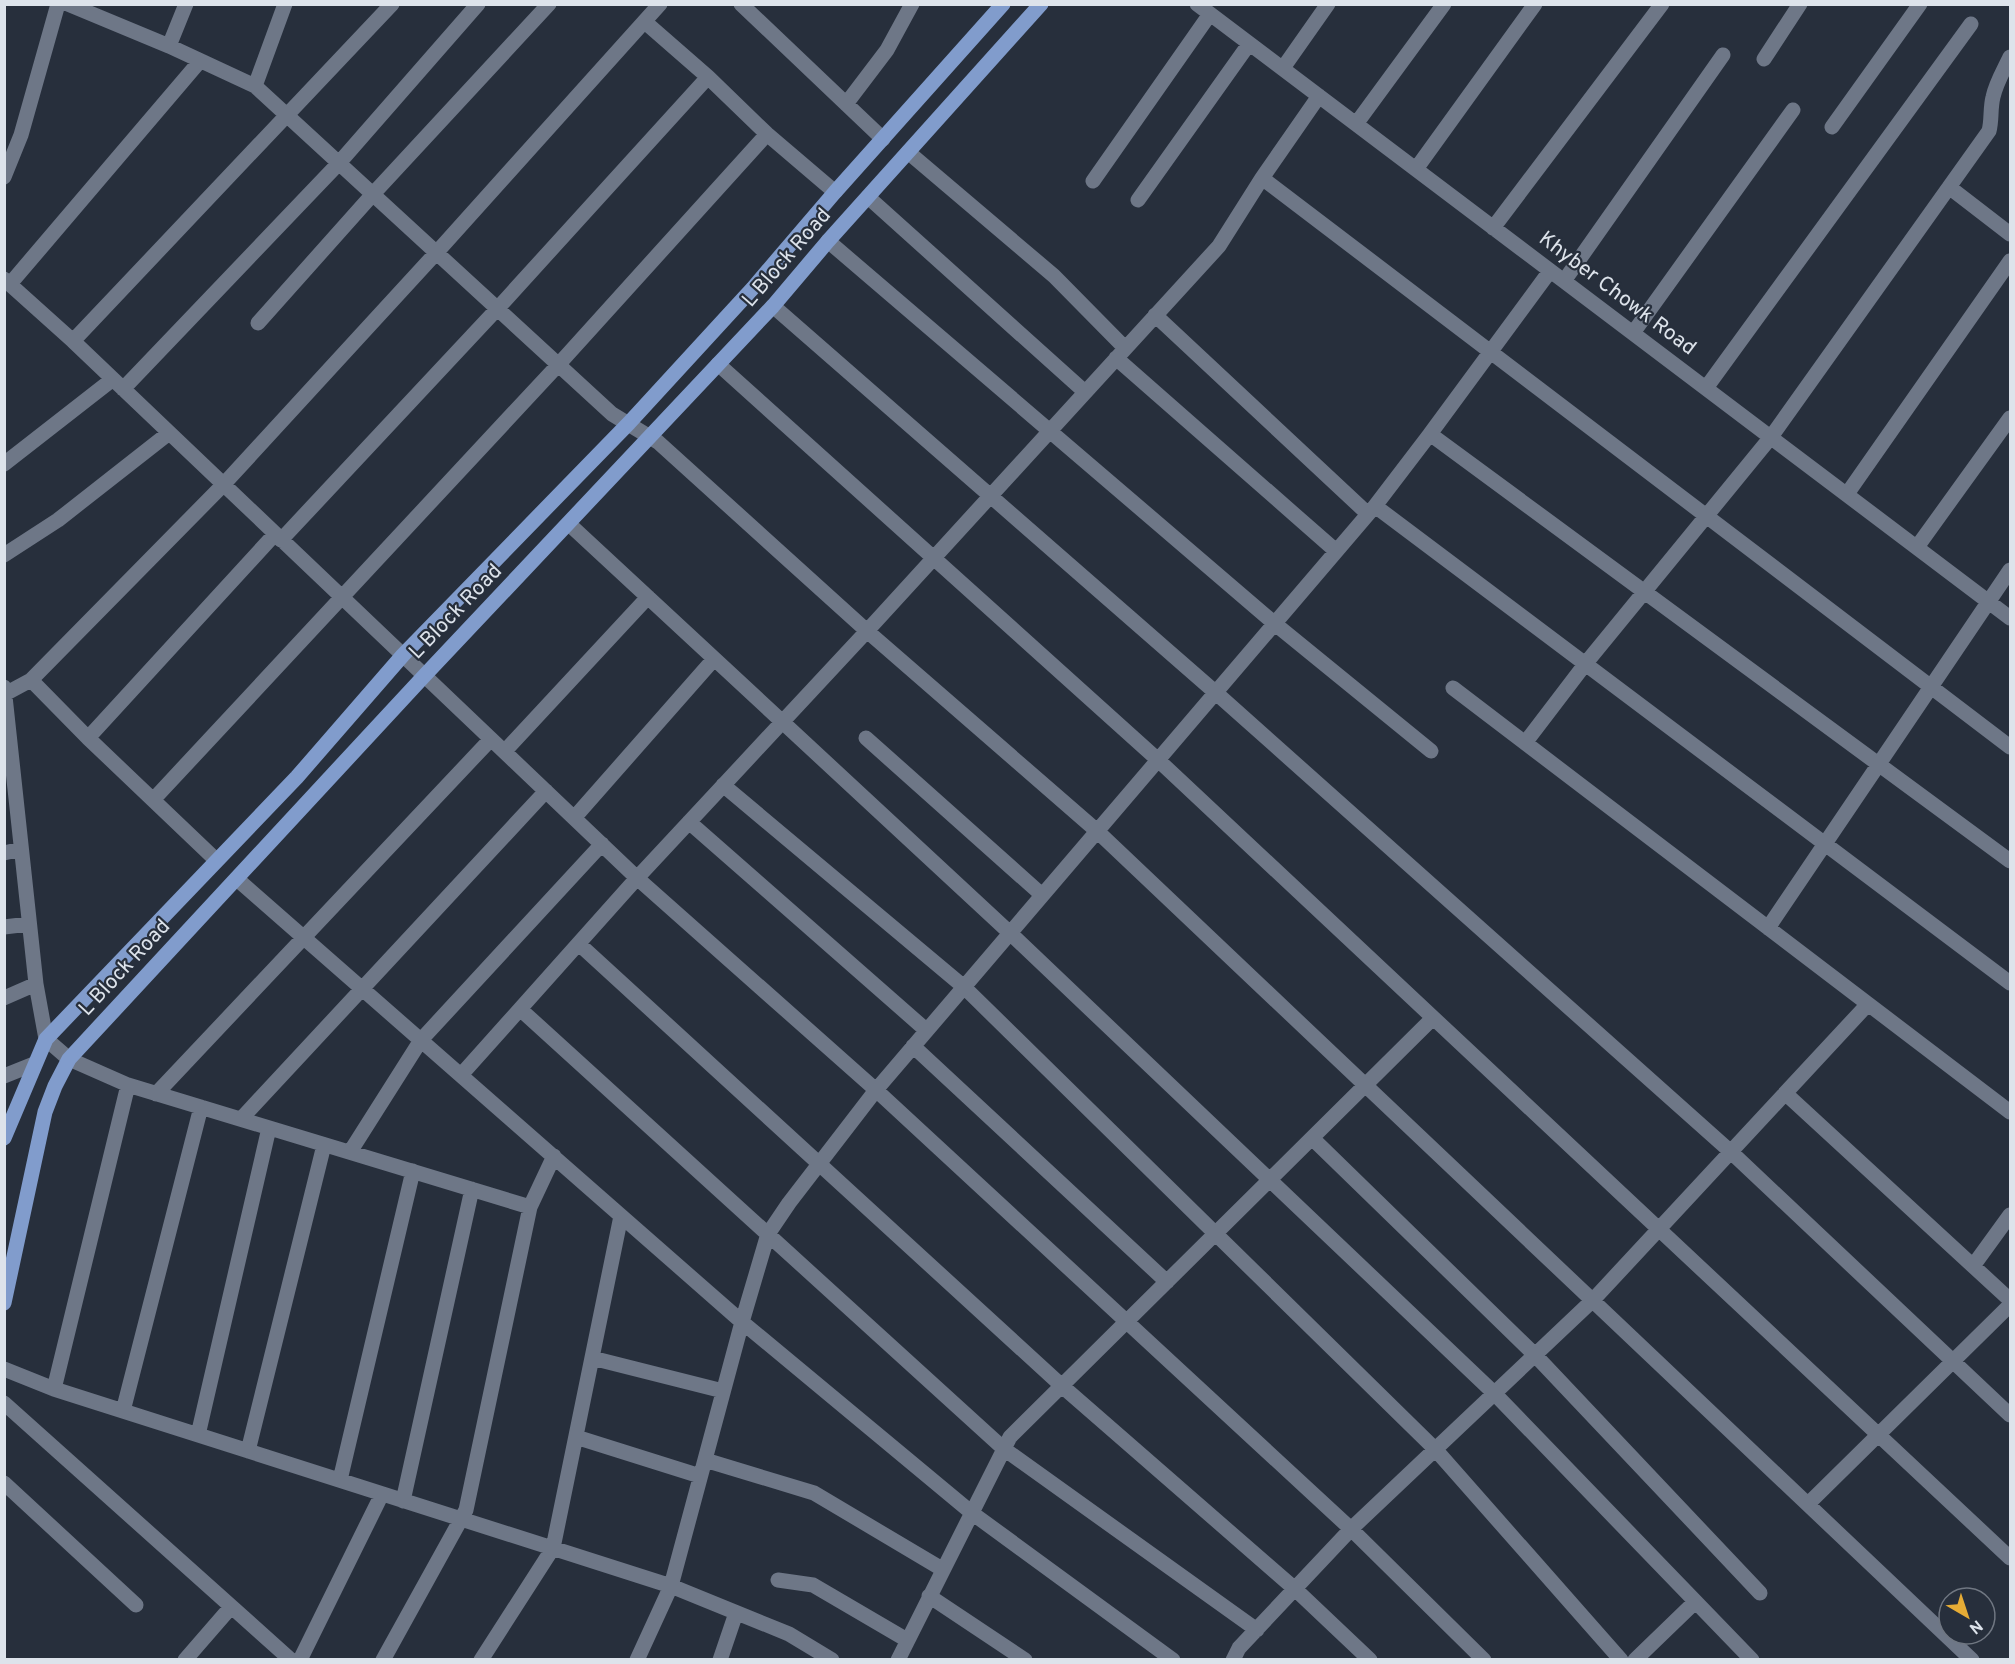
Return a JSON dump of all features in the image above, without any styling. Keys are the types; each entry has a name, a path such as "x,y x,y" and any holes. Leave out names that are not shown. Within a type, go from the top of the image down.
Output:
{"main road":[{"name":"L Block Road","path":"4,1138 45,1039 297,777 403,655 629,423 753,288 835,192 884,140 1003,4"},
{"name":"L Block Road","path":"4,1303 45,1112 69,1059 425,675 773,306 828,241 1041,4"}],"street":[{"path":"4,177 21,135 57,4"},
{"path":"68,4 170,46 255,86 612,414 650,436 867,631 1097,831 1972,1659"},
{"path":"170,46 186,4"},
{"path":"255,86 285,4"},
{"path":"74,341 392,4"},
{"path":"4,464 118,384 339,163 478,4"},
{"path":"258,323 373,194 549,4"},
{"path":"5,694 31,680 223,485 660,4"},
{"path":"741,4 884,140"},
{"path":"846,104 887,50 912,4"},
{"name":"Khyber Chowk Road","path":"1197,4 2010,618"},
{"path":"1282,68 1328,4"},
{"path":"1356,124 1444,4"},
{"path":"1416,169 1535,4"},
{"path":"1493,228 1662,4"},
{"path":"1764,59 1800,4"},
{"path":"1832,128 1920,4"},
{"path":"1093,181 1210,14"},
{"path":"645,21 708,76 767,134 835,192"},
{"path":"1706,388 1971,24"},
{"path":"1138,200 1249,44"},
{"path":"1564,281 1723,55"},
{"path":"1526,743 1586,663 1772,437 1989,131 1992,119 1992,100 2010,57"},
{"path":"200,61 7,282 74,341 637,878 876,1090 1351,1529 1484,1659"},
{"path":"88,738 498,308 708,76"},
{"path":"461,1075 688,822 867,631 1219,246 1262,178 1319,96"},
{"path":"1633,333 1793,110"},
{"path":"153,800 559,364 767,134"},
{"path":"908,152 1054,276 1120,353 1336,551"},
{"path":"1262,178 2010,747"},
{"path":"1949,187 2010,234"},
{"path":"868,197 1085,392"},
{"path":"828,241 1274,623 1431,751"},
{"path":"1847,494 2010,261"},
{"path":"637,1659 671,1586 768,1234 876,1090 926,1030 1372,510 1551,271"},
{"path":"773,306 1215,692 1731,1152 2010,1415"},
{"path":"1155,315 1372,510 1586,663 2010,983"},
{"path":"718,364 1157,759 2010,1558"},
{"path":"1917,548 2010,418"},
{"path":"4,555 58,520 169,433"},
{"path":"1430,434 2010,861"},
{"path":"569,524 1010,933 1494,1393 1752,1659"},
{"path":"1768,928 2010,570"},
{"path":"505,751 648,597"},
{"path":"574,818 714,659"},
{"path":"31,680 88,738 216,860"},
{"path":"4,687 10,791 21,849 36,984 45,1039 69,1059 128,1085 530,1207"},
{"path":"1453,688 2010,1112"},
{"path":"866,738 1042,895"},
{"path":"156,1094 491,739"},
{"path":"723,785 964,987 1435,1449 1620,1659"},
{"path":"241,1119 546,791"},
{"path":"688,822 926,1030"},
{"path":"350,1152 421,1040 602,844"},
{"path":"4,853 21,849"},
{"path":"237,879 742,1322 972,1513 1173,1659"},
{"path":"4,927 29,924"},
{"path":"579,944 1062,1386 1295,1588 1370,1659"},
{"path":"4,998 36,984"},
{"path":"1241,1656 1257,1630 1351,1529 1593,1300 1868,1004"},
{"path":"520,1009 1004,1449 1257,1630"},
{"path":"898,1659 1010,1437 1433,1018"},
{"path":"913,1046 1167,1282"},
{"path":"4,1076 34,1064"},
{"path":"54,1389 128,1085"},
{"path":"1785,1093 2010,1300"},
{"path":"123,1411 201,1107"},
{"path":"198,1435 269,1128"},
{"path":"1312,1138 1535,1355 1760,1593"},
{"path":"248,1451 324,1144"},
{"path":"383,1659 466,1510 530,1207 554,1156"},
{"path":"340,1480 412,1171"},
{"path":"403,1501 472,1189"},
{"path":"1973,1266 2010,1215"},
{"path":"481,1659 553,1548 621,1216"},
{"path":"1808,1504 2010,1305"},
{"path":"592,1358 723,1391"},
{"path":"4,1368 54,1389 671,1586 789,1634 832,1659"},
{"path":"4,1403 291,1659"},
{"path":"576,1437 700,1476"},
{"path":"705,1460 814,1493 942,1569"},
{"path":"4,1483 136,1605"},
{"path":"300,1659 382,1494"},
{"path":"778,1580 813,1585 907,1640"},
{"path":"929,1596 1025,1659"},
{"path":"1635,1659 1695,1602"},
{"path":"185,1659 231,1607"},
{"path":"720,1659 736,1613"}]}
